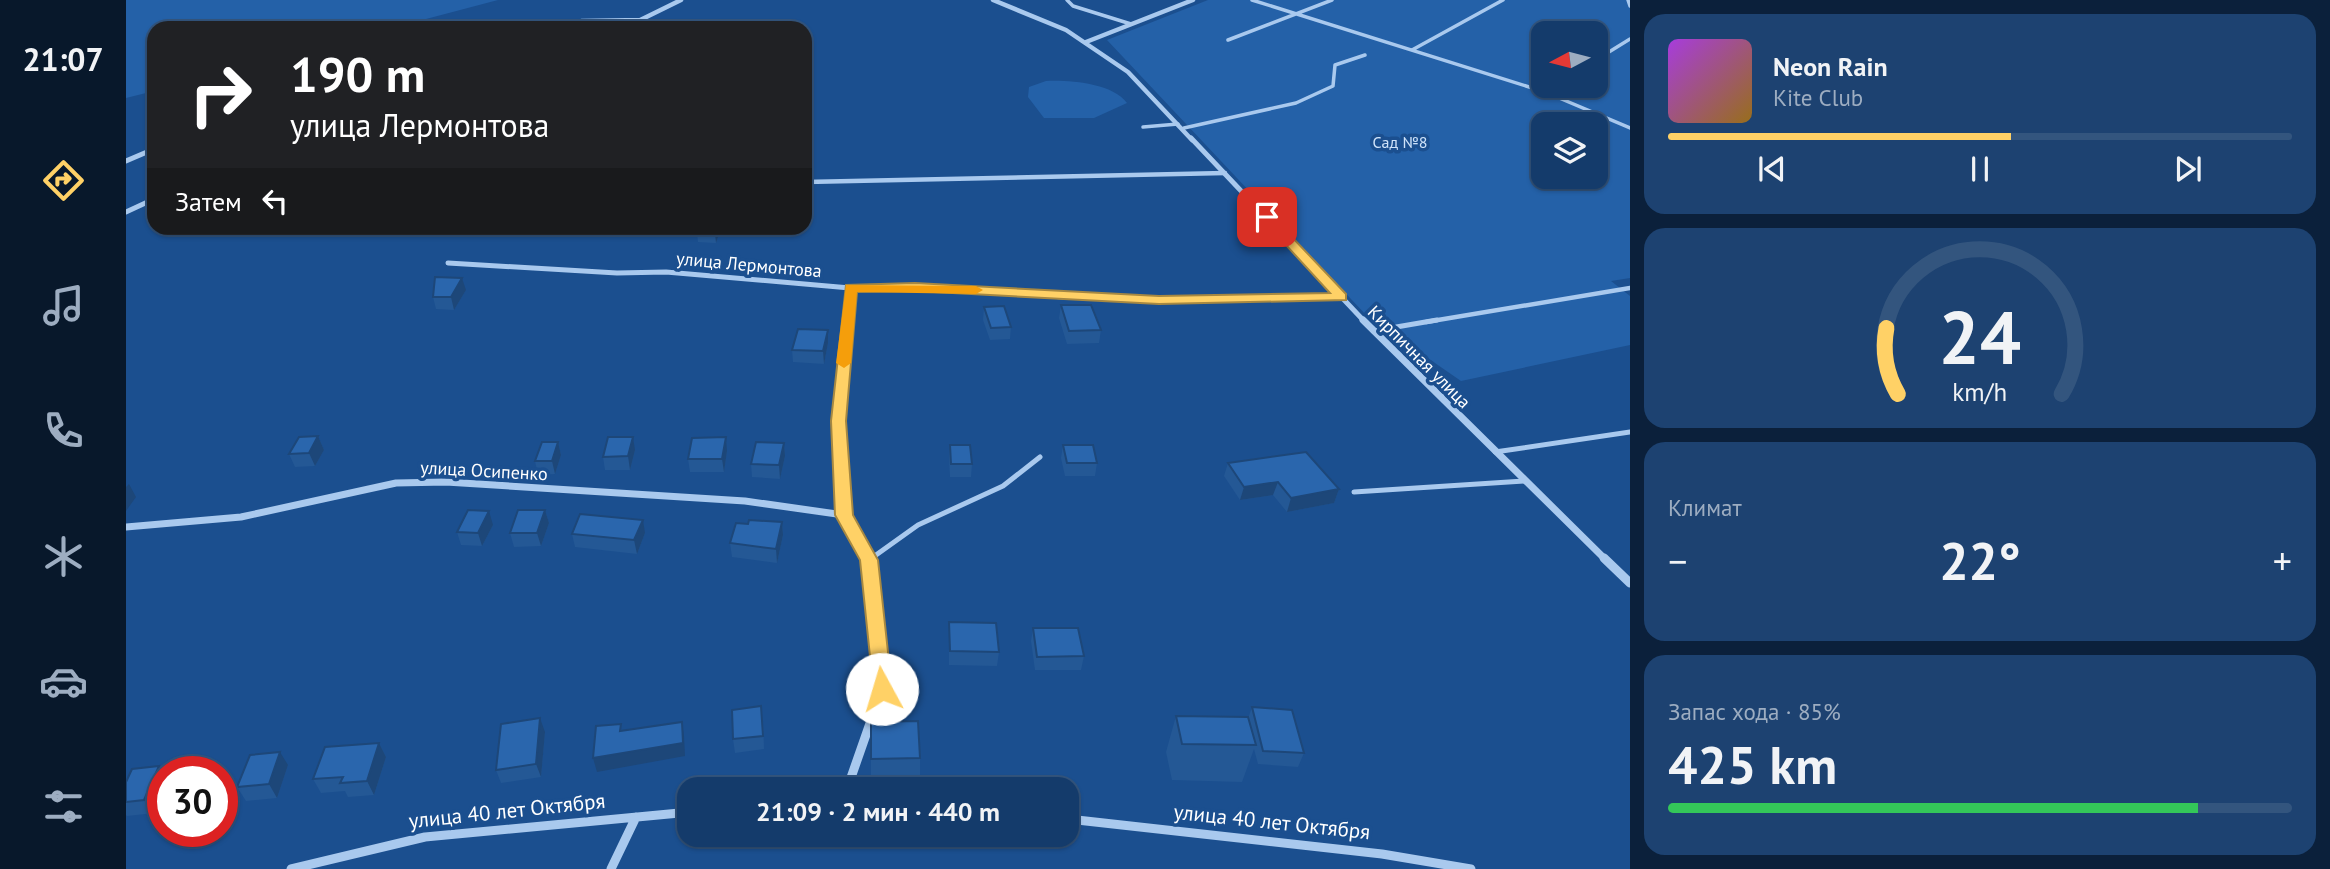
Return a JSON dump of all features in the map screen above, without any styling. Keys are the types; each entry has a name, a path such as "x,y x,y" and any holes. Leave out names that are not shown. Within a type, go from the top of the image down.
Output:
{"street":[{"path":"582,21 641,20 681,0"},
{"name":"Кирпичная улица","path":"993,0 1043,19 1086,42 1128,72 1182,126 1373,331 1630,583"},
{"path":"1086,42 1193,0"},
{"path":"126,161 147,152"},
{"path":"126,212 147,202"},
{"name":"улица Лермонтова","path":"448,263 617,273 666,272 850,288 915,287 1159,300 1341,297"},
{"path":"850,288 838,421 844,515 869,560 882,689 851,777"},
{"name":"улица Осипенко","path":"126,527 241,517 396,482 446,482 745,501 844,515"},
{"name":"улица 40 лет Октября","path":"290,869 425,837 677,813"},
{"path":"611,869 636,817"},
{"name":"улица 40 лет Октября","path":"1079,820 1382,854 1472,869"}],"lane":[{"path":"1067,0 1073,6 1131,24"},
{"path":"1252,0 1531,88"},
{"path":"1228,40 1332,0"},
{"path":"1412,50 1503,0"},
{"path":"1628,0 1630,6"},
{"path":"1608,53 1630,39"},
{"path":"1143,127 1182,126 1296,103 1333,86 1335,65 1365,55"},
{"path":"1559,98 1630,128"},
{"path":"812,183 1225,173"},
{"path":"1373,331 1630,288"},
{"path":"1495,452 1630,432"},
{"path":"869,560 918,525 1003,486 1040,457"},
{"path":"1354,492 1524,481"}],"green space":[{"path":"126,0 498,0 418,21 147,21 147,93 126,98"},
{"name":"Сад №8","path":"1208,0 1630,0 1630,278 1611,281 1630,296 1630,345 1461,381 1367,316 1107,40"},
{"path":"1046,81 1078,82 1101,87 1120,96 1127,103 1094,118 1044,118 1028,97 1029,87"}],"building":[{"path":"435,277 462,278 451,297 433,297"},
{"path":"1061,305 1091,305 1101,330 1069,331"},
{"path":"1004,306 1011,327 991,328 984,307"},
{"path":"798,329 828,330 823,351 792,350"},
{"path":"318,436 309,453 289,454 299,437"},
{"path":"608,437 633,437 628,456 603,457"},
{"path":"726,437 722,459 688,459 692,438"},
{"path":"542,442 558,442 552,461 535,461"},
{"path":"756,442 784,443 779,465 751,464"},
{"path":"950,445 970,445 972,464 951,464"},
{"path":"1063,445 1093,445 1097,463 1067,463"},
{"path":"1306,452 1339,489 1291,498 1278,482 1244,487 1228,463"},
{"path":"468,510 489,511 478,533 457,532"},
{"path":"518,510 545,510 537,533 510,533"},
{"path":"580,514 643,520 634,540 572,534"},
{"path":"749,520 782,522 776,549 730,543 736,523 748,524"},
{"path":"949,622 996,623 999,652 950,651"},
{"path":"1033,628 1078,628 1084,656 1037,657"},
{"path":"761,706 763,736 733,739 732,710"},
{"path":"1252,707 1292,710 1304,753 1263,751"},
{"path":"1176,716 1248,717 1256,745 1182,744"},
{"path":"540,718 536,764 496,770 501,724"},
{"path":"918,721 920,758 871,759 871,722"},
{"path":"682,722 683,743 593,758 596,726 621,724 620,731"},
{"path":"379,743 367,781 340,783 343,777 313,779 325,747"},
{"path":"280,752 269,784 238,787 250,755"},
{"path":"147,767 147,793 144,800 126,802 126,782 132,769"}],"slow traffic":[{"path":"844,363 850,288 976,290"}],"route":[{"path":"882,689 869,560 844,515 838,421 850,288 915,287 1159,300 1341,297 1267,217"}]}
